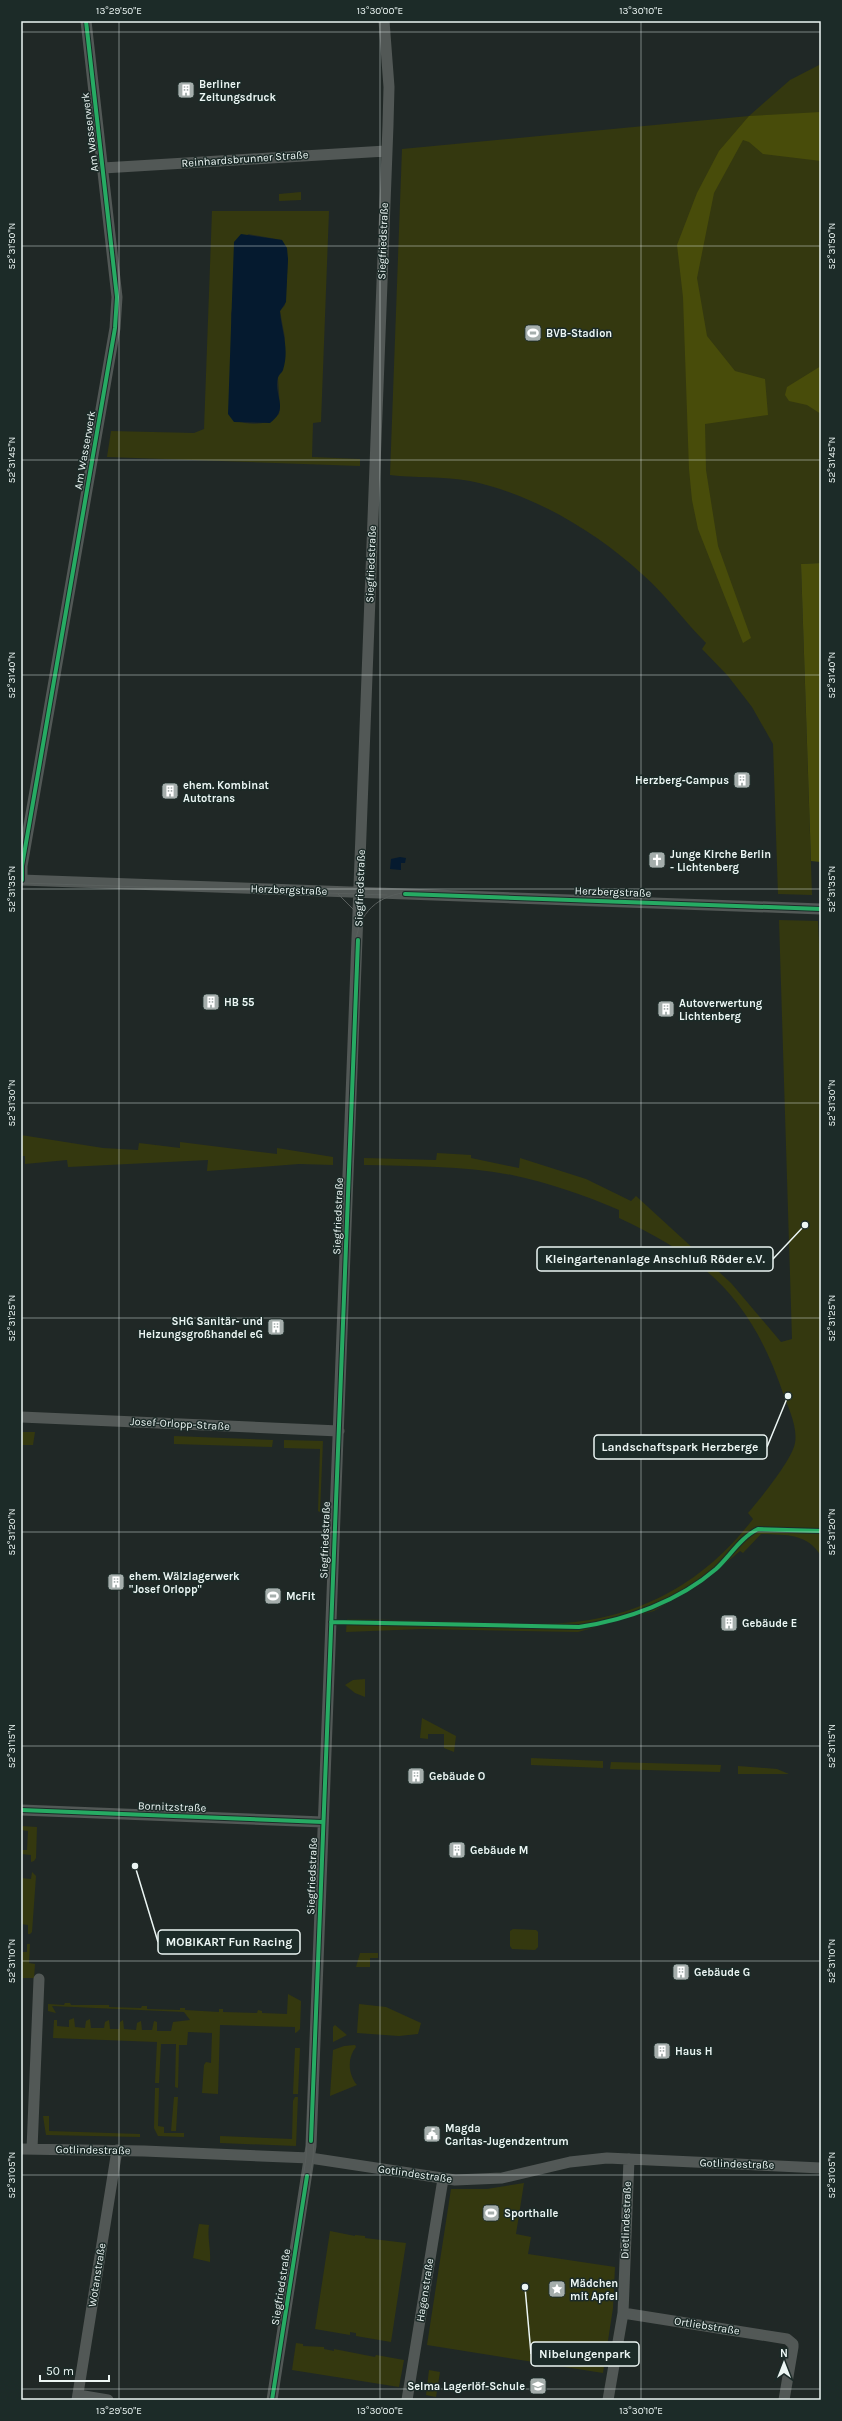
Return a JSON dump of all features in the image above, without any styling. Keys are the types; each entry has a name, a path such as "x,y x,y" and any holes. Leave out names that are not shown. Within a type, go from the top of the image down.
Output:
{"street":[{"name":"Am Wasserwerk","path":"22,880 22,866 115,328 117,297 86,21"},
{"name":"Siegfriedstraße","path":"272,2400 310,2158 360,892 389,87 384,21"},
{"name":"Reinhardsbrunner Straße","path":"103,168 386,151"},
{"name":"Herzbergstraße","path":"22,880 821,909"},
{"name":"Josef-Orlopp-Straße","path":"21,1417 339,1431"},
{"name":"Bornitzstraße","path":"21,1810 323,1822"},
{"path":"32,2149 39,1980"},
{"name":"Gotlindestraße","path":"21,2149 117,2150 310,2158 443,2179 502,2178 584,2160 629,2159 821,2168"},
{"name":"Wotanstraße","path":"77,2398 117,2150"},
{"name":"Dietlindestraße","path":"608,2400 623,2313 629,2159"},
{"name":"Hagenstraße","path":"408,2400 443,2179"},
{"name":"Ortliebstraße","path":"623,2313 787,2339 791,2342 793,2347 784,2400"},
{"path":"77,2398 108,2400"}],"green space":[{"path":"821,64 821,563 801,564 812,895 778,894 773,744 752,707 728,676 702,649 706,643 659,591 624,558 584,529 562,516 517,495 494,487 460,479 390,475 402,149 749,116 790,80"},
{"path":"301,192 301,200 279,201 279,194"},
{"path":"212,211 329,211 321,422 313,423 312,457 360,459 360,466 107,457 111,431 194,433 204,429","holes":["248,234 282,240 288,259 285,305 280,311 285,338 281,372 278,378 279,414 270,421 259,424 236,421 231,314"]},
{"path":"779,920 818,921 821,987 821,1556 815,1548 802,1539 787,1535 761,1534 743,1553 740,1551 701,1584 654,1611 578,1632 422,1629 346,1632 347,1619 531,1624 575,1622 602,1618 627,1611 652,1601 697,1575 736,1540 753,1519 748,1513 782,1469 793,1450 796,1437 790,1411 770,1360 756,1332 740,1307 722,1286 701,1267 677,1249 650,1233 619,1218 619,1210 580,1194 540,1182 494,1172 420,1166 364,1165 364,1158 436,1160 437,1153 471,1155 471,1158 519,1168 520,1158 586,1179 631,1201 636,1196 731,1283 781,1342 792,1339"},
{"path":"21,1135 103,1148 138,1150 139,1143 180,1148 180,1142 277,1154 277,1148 333,1157 333,1165 299,1164 207,1171 208,1160 68,1167 67,1160 25,1164 25,1156 21,1156"},
{"path":"21,1432 35,1432 33,1445 21,1445"},
{"path":"174,1436 273,1440 272,1447 174,1444"},
{"path":"284,1440 323,1441 320,1512 318,1511 320,1449 284,1448"},
{"path":"365,1679 365,1697 355,1693 345,1685 353,1680"},
{"path":"422,1718 456,1736 454,1752 444,1748 444,1734 428,1734 428,1739 420,1738"},
{"path":"531,1758 603,1761 603,1768 531,1765"},
{"path":"611,1762 721,1765 720,1772 610,1769"},
{"path":"738,1766 777,1769 789,1774 738,1774"},
{"path":"21,1826 37,1827 36,1858 31,1862 31,1855 21,1854 21,1850 27,1850 28,1831 21,1830"},
{"path":"32,1872 36,1876 32,1932 28,1934 28,1925 21,1924 21,1878 31,1879"},
{"path":"513,1929 536,1930 538,1932 538,1947 535,1950 512,1949 510,1946 510,1931"},
{"path":"27,1944 30,1944 29,1963 35,1964 34,1978 21,1978 21,1952 27,1952"},
{"path":"360,1953 378,1953 378,1958 370,1958 370,1967 356,1967"},
{"path":"288,1994 301,2001 300,2029 295,2033 295,2027 220,2025 218,2094 202,2093 204,2065 206,2062 211,2063 212,2033 188,2032 187,2045 179,2045 178,2088 175,2087 176,2044 161,2044 159,2083 155,2083 157,2042 53,2038 54,2020 57,2020 57,2026 69,2027 69,2020 74,2018 75,2027 85,2028 86,2021 90,2019 91,2028 104,2028 105,2022 109,2020 110,2029 119,2029 120,2022 123,2020 124,2029 136,2030 137,2023 141,2021 142,2030 152,2030 154,2021 157,2022 157,2031 171,2031 173,2022 190,2020 184,2012 52,2006 56,2013 48,2011 48,2004 64,2005 65,2003 70,2003 71,2005 109,2005 109,2007 141,2008 142,2006 147,2006 147,2009 180,2010 180,2008 185,2008 185,2010 219,2012 219,2009 223,2009 223,2012 257,2013 258,2010 262,2011 262,2013 287,2014"},
{"path":"359,2004 386,2007 421,2023 418,2034 399,2036 357,2033"},
{"path":"335,2025 347,2035 333,2042 333,2027"},
{"path":"355,2045 356,2047 350,2061 350,2071 357,2085 330,2096 333,2050 344,2046"},
{"path":"295,2048 300,2048 298,2094 293,2094"},
{"path":"155,2088 159,2088 158,2126 164,2127 164,2133 184,2133 184,2137 158,2136 154,2128"},
{"path":"174,2097 178,2097 176,2131 171,2131"},
{"path":"295,2097 298,2097 296,2146 220,2143 220,2136 292,2139 293,2101"},
{"path":"43,2116 49,2116 49,2131 140,2134 140,2137 46,2135"},
{"path":"524,2183 516,2234 531,2237 528,2254 615,2267 613,2308 603,2373 427,2345 451,2189 487,2189"},
{"path":"199,2224 209,2225 208,2234 210,2262 193,2258"},
{"path":"330,2231 355,2236 365,2236 365,2238 406,2243 391,2342 356,2336 356,2333 350,2332 350,2335 315,2329"},
{"path":"296,2343 303,2344 303,2346 324,2347 324,2349 334,2351 334,2349 375,2357 376,2355 404,2360 399,2387 292,2370"},
{"path":"429,2370 440,2372 436,2397 426,2395"}],"shaded area":[{"path":"821,112 821,161 763,154 749,142 743,140 714,193 697,278 707,336 735,371 765,379 768,415 705,424 706,470 718,546 751,638 743,643 698,529 692,500 689,469 683,297 677,245 697,193 719,151 749,116"},
{"path":"821,366 821,414 807,405 789,401 785,395 787,387"},
{"path":"821,563 821,862 811,861 801,564"}],"water":[{"path":"241,234 282,240 287,248 288,259 286,302 280,311 286,354 283,371 278,377 277,384 280,402 279,412 270,423 234,422 228,414 234,242"},
{"path":"400,857 406,858 405,863 401,863 401,870 390,869 391,859"}],"tram line":[{"path":"21,883 387,895"},
{"path":"269,2400 306,2158 330,1639 356,940 358,929 363,919 375,904 393,895 415,892"},
{"path":"338,894 354,910 359,926"},
{"path":"407,896 821,910"},
{"path":"307,2193 313,2158 320,2015"}],"cycle path":[{"path":"22,880 22,866 115,328 117,297 86,21"},
{"path":"405,894 821,909"},
{"path":"311,2141 358,940"},
{"path":"331,1622 579,1627 597,1624 634,1614 669,1600 686,1591 716,1569 746,1537 758,1529 821,1531"},
{"path":"21,1810 323,1822"},
{"path":"272,2400 307,2176"}],"place":[{"name":"Berliner Zeitungsdruck","path":"186,90"},
{"name":"BVB-Stadion","path":"533,333"},
{"name":"Herzberg-Campus","path":"742,780"},
{"name":"ehem. Kombinat Autotrans","path":"170,791"},
{"name":"Junge Kirche Berlin - Lichtenberg","path":"657,860"},
{"name":"HB 55","path":"211,1002"},
{"name":"Autoverwertung Lichtenberg","path":"666,1009"},
{"name":"Kleingartenanlage Anschluß Röder e.V.","path":"805,1225"},
{"name":"SHG Sanitär- und Heizungsgroßhandel eG","path":"276,1327"},
{"name":"Landschaftspark Herzberge","path":"788,1396"},
{"name":"ehem. Wälzlagerwerk \"Josef Orlopp\"","path":"116,1582"},
{"name":"McFit","path":"273,1596"},
{"name":"Gebäude E","path":"729,1623"},
{"name":"Gebäude O","path":"416,1776"},
{"name":"Gebäude M","path":"457,1850"},
{"name":"MOBIKART Fun Racing","path":"135,1866"},
{"name":"Gebäude G","path":"681,1972"},
{"name":"Haus H","path":"662,2051"},
{"name":"Magda Caritas-Jugendzentrum","path":"432,2134"},
{"name":"Sporthalle","path":"491,2213"},
{"name":"Nibelungenpark","path":"525,2287"},
{"name":"Mädchen mit Apfel","path":"557,2289"},
{"name":"Selma Lagerlöf-Schule","path":"538,2386"}]}
